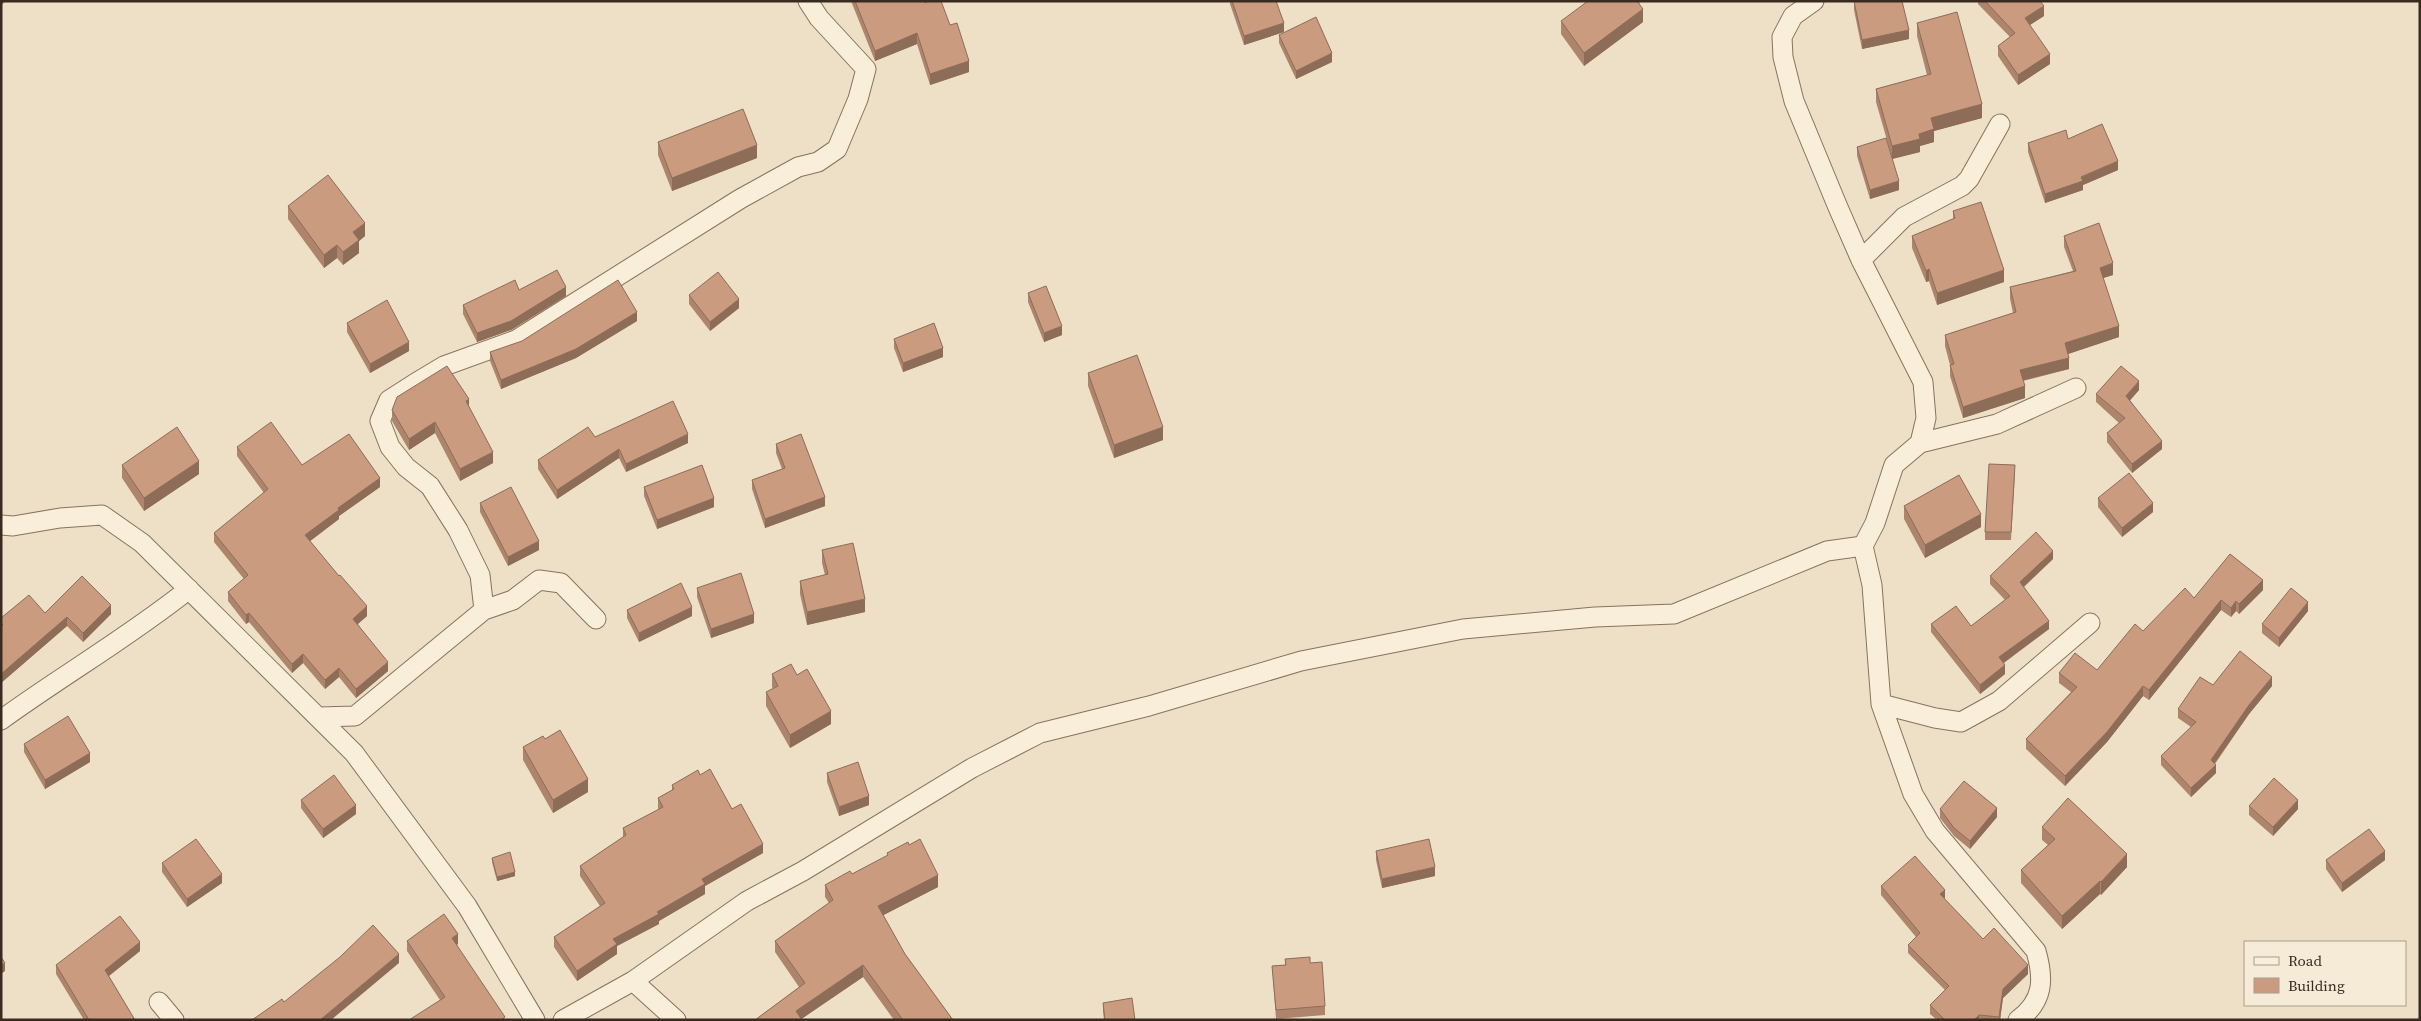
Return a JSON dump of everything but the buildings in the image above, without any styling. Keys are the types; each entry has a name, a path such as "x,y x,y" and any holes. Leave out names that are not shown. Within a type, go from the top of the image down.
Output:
{"street":[{"path":"484,610 480,576 458,530 430,486 406,467 390,447 380,421 389,400 444,366 516,340 748,194 798,167 818,162 837,149 858,99 866,69 819,18 808,1"},
{"path":"1814,1 1793,16 1782,37 1783,57 1794,101 1861,260 1923,382 1926,418 1920,443"},
{"path":"1861,260 1904,217 1962,186 1969,178 2000,124"},
{"path":"2018,1020 2041,991 2042,971 2036,951 1935,831 1913,794 1881,704 1872,586 1863,546 1875,523 1894,465 1920,443 1996,424 2076,388"},
{"path":"1,525 13,526 60,518 102,514 142,543 354,753 467,906 534,1020"},
{"path":"564,1020 633,981 747,901 803,871 972,768 1040,733 1149,706 1301,661 1464,629 1595,617 1674,614 1827,551 1863,546"},
{"path":"319,717 355,716 484,610 513,600 539,580 561,583 596,619"},
{"path":"1,720 59,678 144,625 189,590"},
{"path":"1881,704 1935,718 1961,722 1999,700 2090,623"},
{"path":"354,753 355,716"},
{"path":"633,981 676,1020"},
{"path":"159,1002 174,1020"}]}
